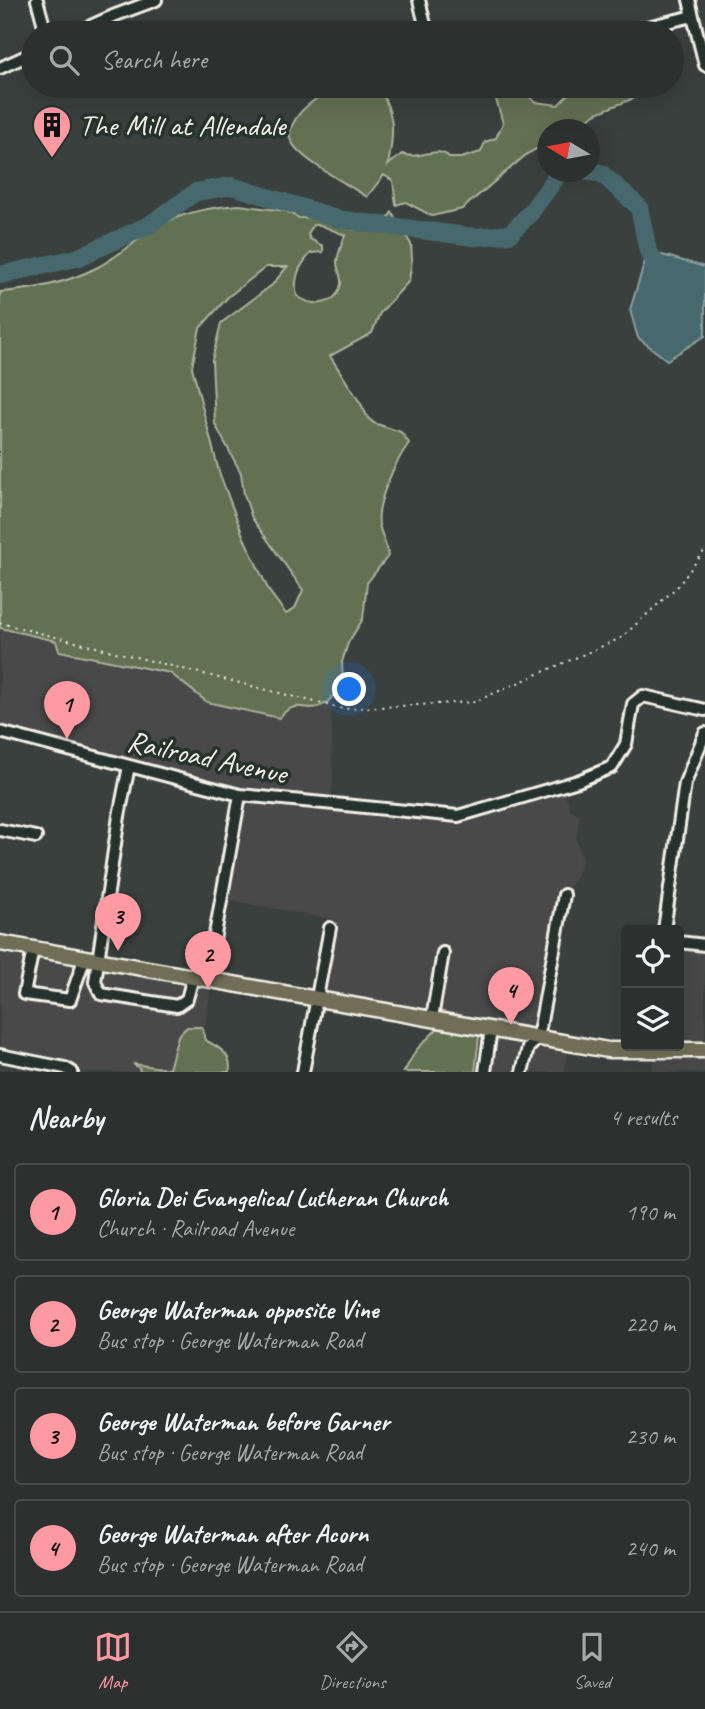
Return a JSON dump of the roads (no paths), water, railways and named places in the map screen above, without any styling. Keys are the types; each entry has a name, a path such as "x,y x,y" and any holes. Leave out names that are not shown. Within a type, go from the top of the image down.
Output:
{"main road":[{"path":"1,948 33,949 91,958 538,1038 608,1050 621,1050"},
{"path":"684,1050 705,1051"}],"street":[{"path":"37,0 43,21"},
{"path":"102,21 156,0"},
{"path":"419,0 424,21"},
{"path":"690,0 705,65"},
{"path":"672,21 693,16"},
{"path":"0,68 21,58"},
{"name":"Railroad Avenue","path":"0,732 240,795 458,816 578,781 612,767 626,744 633,704 643,696 705,710"},
{"path":"665,925 685,783 705,733"},
{"path":"33,949 24,994 69,1000 91,958 130,766"},
{"path":"91,958 95,982 102,994 177,1006 187,999 200,978 240,795"},
{"path":"0,830 36,837"},
{"path":"522,1072 528,1048 538,1038 564,895"},
{"path":"303,1072 330,928"},
{"path":"684,943 705,945"},
{"path":"432,1018 443,953"},
{"path":"485,1072 491,1029"},
{"path":"0,1055 65,1068 72,1072"}],"water":[{"path":"648,251 705,267 705,336 667,360 638,338 630,310"}],"waterway":[{"path":"600,173 639,207 648,251 661,271"},
{"path":"0,275 77,258 149,225 196,192 232,186 343,220 474,237 510,234 531,212 553,182"}],"place":[{"name":"The Mill at Allendale","path":"52,159"},
{"name":"Gloria Dei Evangelical Lutheran Church","path":"67,739"},
{"name":"George Waterman before Garner","path":"118,951"},
{"name":"George Waterman opposite Vine","path":"208,989"},
{"name":"George Waterman after Acorn","path":"511,1025"}]}
